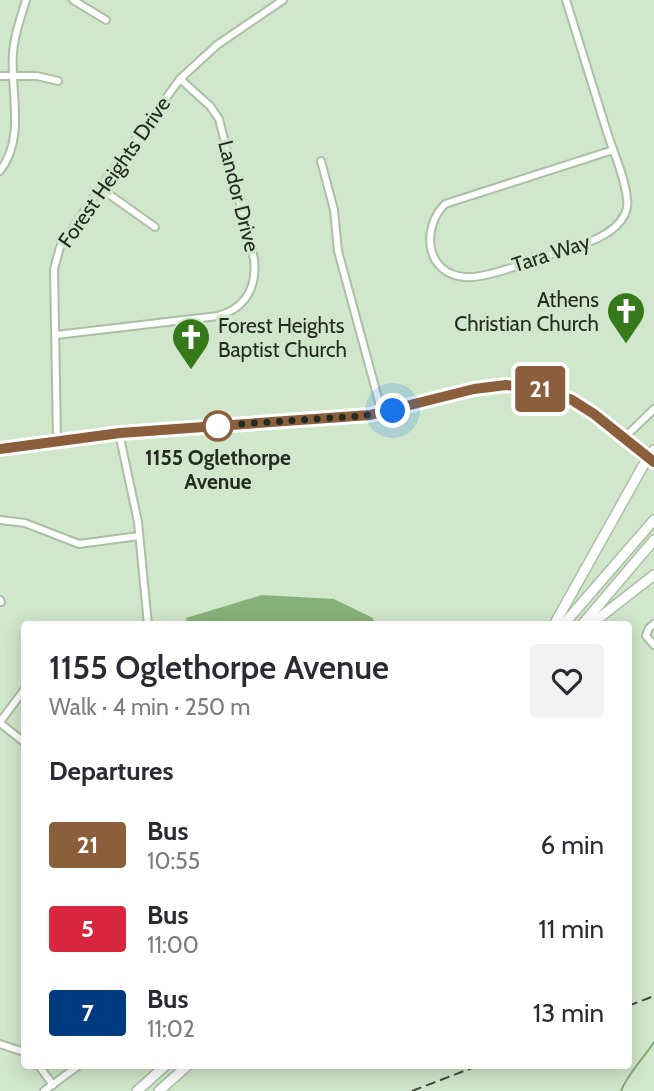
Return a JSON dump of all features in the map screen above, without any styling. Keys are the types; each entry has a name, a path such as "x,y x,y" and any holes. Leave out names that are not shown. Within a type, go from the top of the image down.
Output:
{"highway":[{"path":"556,621 652,456"},
{"path":"566,621 654,520"},
{"path":"585,621 654,540"},
{"path":"595,621 654,575"},
{"path":"137,1091 162,1069"},
{"path":"159,1091 184,1069"}],"main road":[{"path":"0,449 120,433 382,413 486,387 506,385 529,387 572,400 652,456"}],"street":[{"path":"0,171 11,151 15,132 15,41 26,0"},
{"name":"Tara Way","path":"566,0 626,191 628,205 620,221 599,237 474,277 457,276 435,259 430,247 429,233 436,215 445,204 613,150"},
{"path":"76,1 106,20"},
{"name":"Forest Heights Drive","path":"57,440 54,270 57,253 100,188 180,79 217,45 281,1"},
{"path":"0,76 37,76 58,81"},
{"name":"Landor Drive","path":"56,335 218,316 236,308 249,294 255,277 254,259 222,127 210,106 180,79"},
{"path":"321,162 334,210 338,251 382,413"},
{"path":"100,188 155,227"},
{"path":"624,438 654,409"},
{"path":"120,433 139,536 148,621"},
{"path":"0,520 31,524 79,544 139,536"},
{"path":"654,624 646,636 654,645"},
{"path":"21,694 0,722 21,740"},
{"path":"0,1044 21,1051"},
{"path":"41,1069 53,1085"},
{"path":"44,1091 74,1069"}],"green space":[{"path":"262,595 334,599 373,618 374,621 186,621 186,618"}],"waterway":[{"path":"621,1091 654,1042"}],"railway":[{"path":"632,1004 654,996"},
{"path":"412,1091 469,1069"}],"bus line":[{"name":"21","path":"0,449 120,433 370,415 474,389 506,385 542,389 572,400 594,414 654,462"}],"place":[{"name":"Athens Christian Church","path":"626,345"},
{"name":"Forest Heights Baptist Church","path":"191,371"},
{"name":"1155 Oglethorpe Avenue","path":"218,426"}],"route":[{"path":"218,426 211,426 361,416 393,411"}]}
